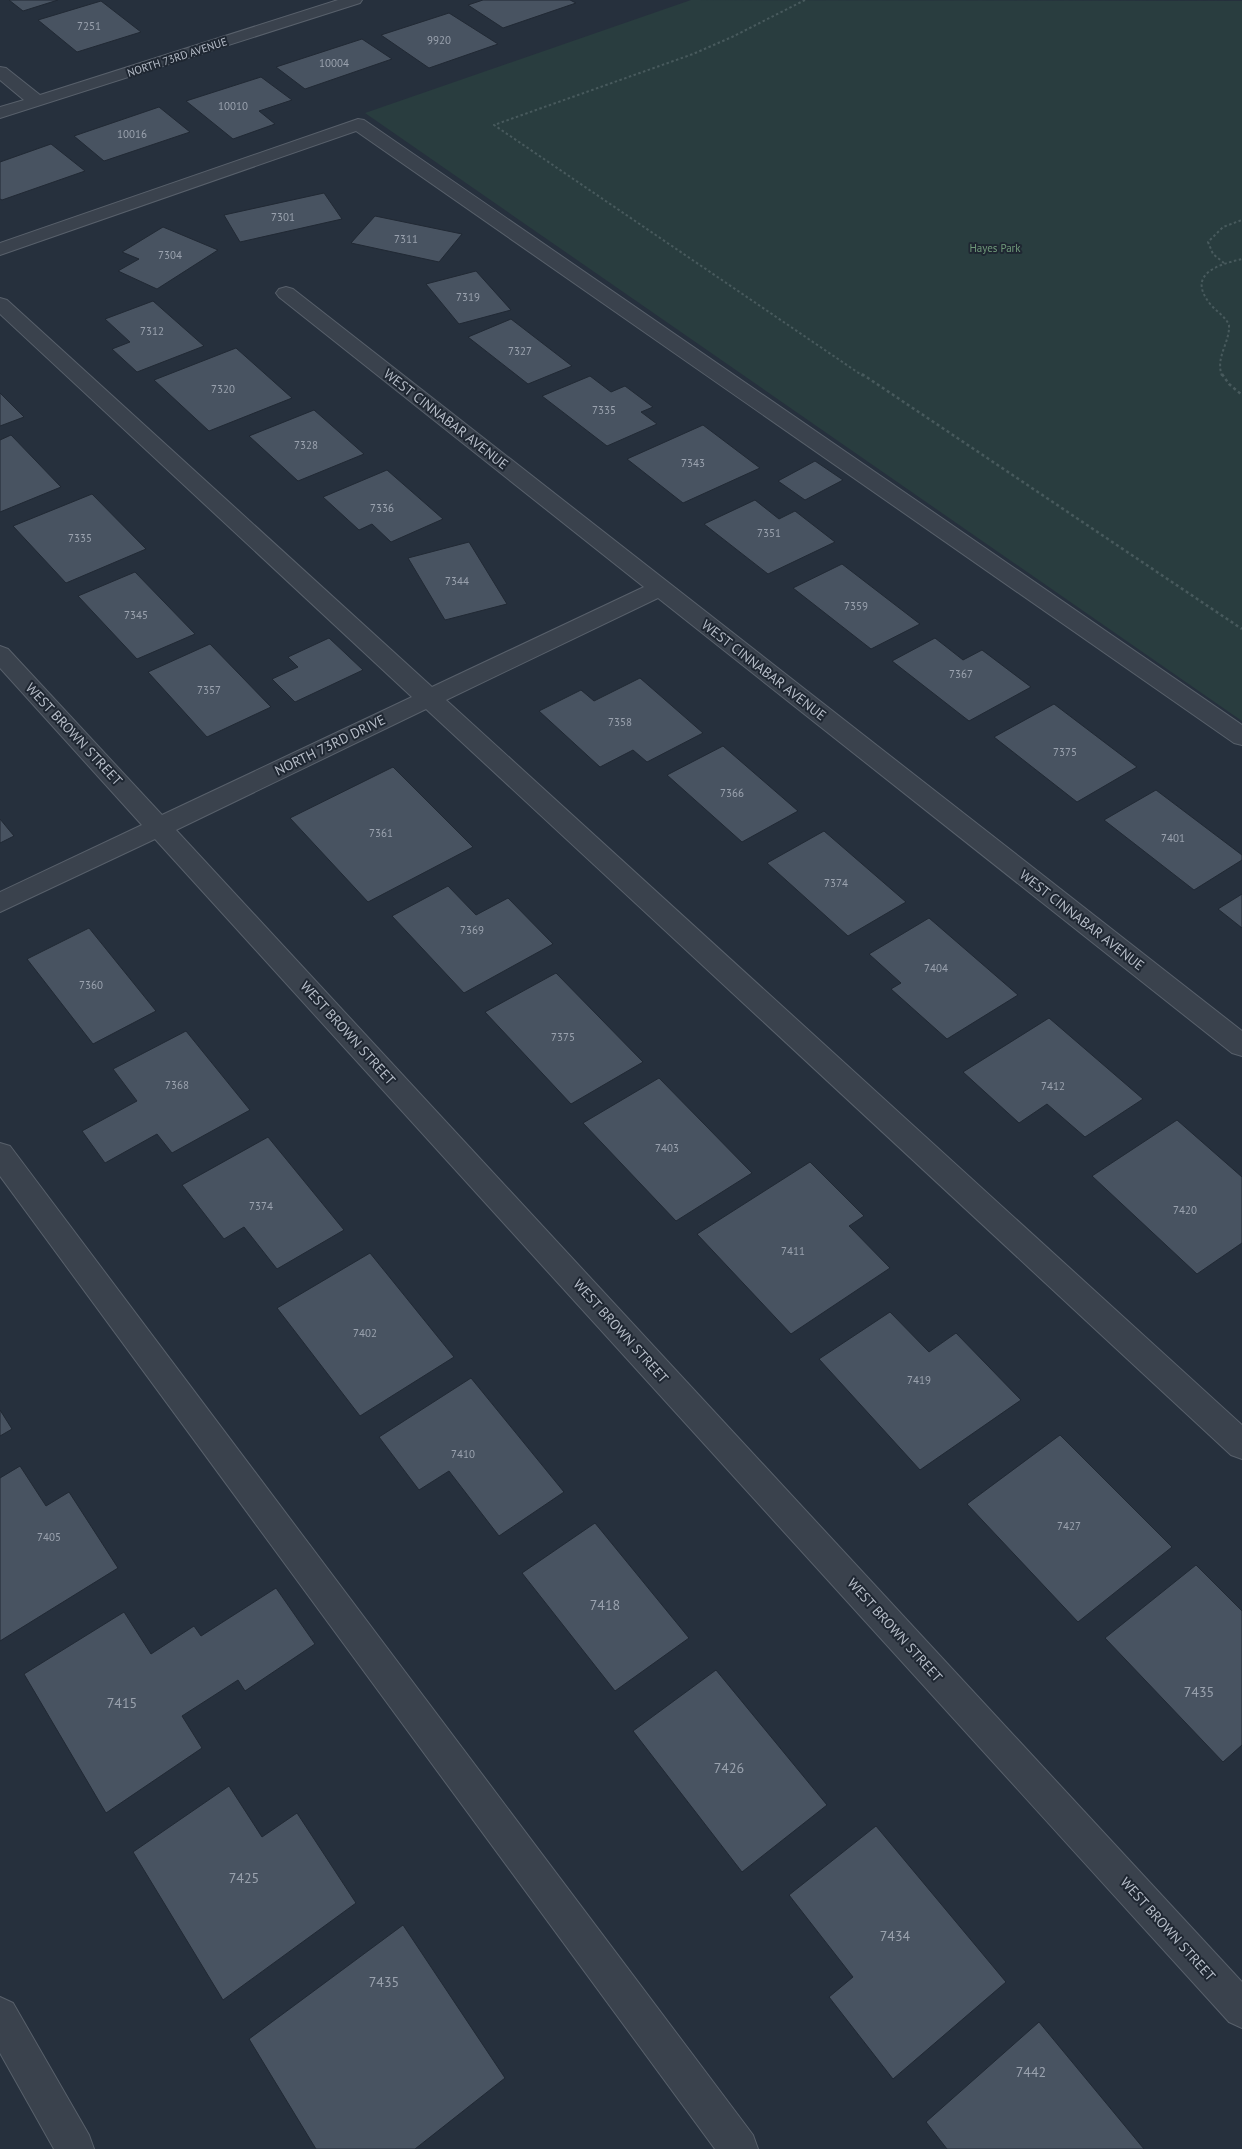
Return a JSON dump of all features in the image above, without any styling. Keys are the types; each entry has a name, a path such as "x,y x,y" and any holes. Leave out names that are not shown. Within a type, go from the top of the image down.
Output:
{"street":[{"name":"NORTH 73RD AVENUE","path":"0,113 354,0"},
{"path":"0,72 37,101"},
{"path":"0,249 358,124 1242,737"},
{"name":"WEST CINNABAR AVENUE","path":"286,293 1242,1046"},
{"path":"0,304 1242,1445"},
{"name":"NORTH 73RD DRIVE","path":"0,903 660,588"},
{"name":"WEST BROWN STREET","path":"0,654 1242,2009"},
{"path":"0,1154 739,2149"},
{"path":"0,2016 75,2149"}],"path":[{"path":"804,0 732,37 693,54 494,125 905,404 1242,629"},
{"path":"1224,263 1213,254 1208,242 1214,233 1223,226 1242,220"},
{"path":"1242,259 1224,263 1203,276 1200,284 1201,294 1229,326 1229,336 1219,359 1219,368 1224,379 1242,395"}],"green space":[{"name":"Hayes Park","path":"691,0 1242,1 1242,721 365,113"}],"building":[{"path":"9,0 58,0 23,11"},
{"path":"483,0 570,0 576,3 503,28 468,5"},
{"path":"101,1 141,32 77,52 38,20"},
{"path":"449,13 498,44 429,68 381,35"},
{"path":"362,39 392,59 305,89 276,67"},
{"path":"261,77 292,100 259,111 275,124 233,139 186,101"},
{"path":"159,107 190,132 104,161 74,136"},
{"path":"51,144 85,171 2,200 0,199 0,162"},
{"path":"324,193 342,219 240,242 224,215"},
{"path":"375,216 462,234 439,262 351,243"},
{"path":"163,227 218,250 157,289 118,271 139,259 122,252"},
{"path":"476,271 511,310 459,324 426,284"},
{"path":"153,301 204,346 137,372 112,349 130,342 105,319"},
{"path":"511,319 572,366 528,384 468,337"},
{"path":"236,348 292,398 209,431 154,380"},
{"path":"590,376 611,392 625,386 653,407 641,412 657,424 607,446 542,396"},
{"path":"0,393 24,417 0,426"},
{"path":"314,410 364,454 298,481 249,436"},
{"path":"703,425 760,468 683,503 627,459"},
{"path":"11,435 61,487 0,512 0,440"},
{"path":"815,461 843,480 805,500 778,481"},
{"path":"387,470 443,519 391,542 372,524 359,530 323,497"},
{"path":"92,494 146,549 66,583 13,526"},
{"path":"755,500 779,519 795,511 835,542 768,574 704,524"},
{"path":"469,542 507,604 445,620 408,558"},
{"path":"842,564 920,624 871,649 793,588"},
{"path":"135,572 195,634 137,659 78,596"},
{"path":"329,638 363,670 295,702 272,679 298,667 288,657"},
{"path":"935,638 963,660 982,650 1031,687 969,721 892,661"},
{"path":"210,644 271,707 207,737 148,672"},
{"path":"640,678 703,733 647,762 633,750 600,767 539,711 581,690 594,701"},
{"path":"1054,704 1137,767 1077,802 994,737"},
{"path":"723,746 798,811 742,842 667,775"},
{"path":"393,767 473,847 368,902 290,818"},
{"path":"1156,790 1242,855 1242,860 1194,890 1104,820"},
{"path":"0,819 14,836 0,843"},
{"path":"824,831 906,902 848,936 767,863"},
{"path":"448,886 476,915 508,898 553,944 464,993 392,916"},
{"path":"1242,894 1242,928 1218,909"},
{"path":"929,918 1018,995 947,1039 891,989 901,983 869,954"},
{"path":"89,928 156,1011 93,1044 27,959"},
{"path":"556,973 643,1062 571,1104 485,1012"},
{"path":"1049,1018 1143,1099 1085,1137 1047,1104 1019,1123 963,1072"},
{"path":"186,1031 250,1110 172,1153 157,1134 105,1163 82,1131 137,1101 113,1069"},
{"path":"659,1078 752,1173 676,1221 583,1123"},
{"path":"1177,1120 1242,1177 1242,1243 1197,1274 1092,1176"},
{"path":"268,1137 344,1230 277,1269 244,1227 224,1239 182,1185"},
{"path":"810,1162 864,1216 849,1226 890,1268 791,1334 697,1234"},
{"path":"370,1253 454,1357 360,1416 277,1308"},
{"path":"890,1312 929,1352 956,1333 1021,1400 920,1470 819,1359"},
{"path":"471,1378 564,1492 499,1536 449,1471 419,1490 379,1437"},
{"path":"0,1410 12,1429 0,1436"},
{"path":"1060,1435 1172,1547 1078,1622 967,1504"},
{"path":"20,1466 46,1506 69,1492 118,1568 0,1641 0,1478"},
{"path":"595,1523 689,1638 615,1691 522,1573"},
{"path":"1196,1565 1242,1611 1242,1745 1223,1762 1105,1638"},
{"path":"276,1588 315,1644 245,1691 238,1680 182,1716 202,1748 106,1813 24,1674 124,1612 151,1654 194,1626 201,1636"},
{"path":"716,1670 827,1805 742,1872 633,1731"},
{"path":"229,1786 262,1837 297,1813 356,1903 223,2000 133,1852"},
{"path":"876,1826 1006,1982 893,2079 829,1997 853,1977 789,1895"},
{"path":"403,1925 505,2078 415,2149 316,2149 249,2039"},
{"path":"1039,2022 1144,2149 947,2149 926,2122"}]}
